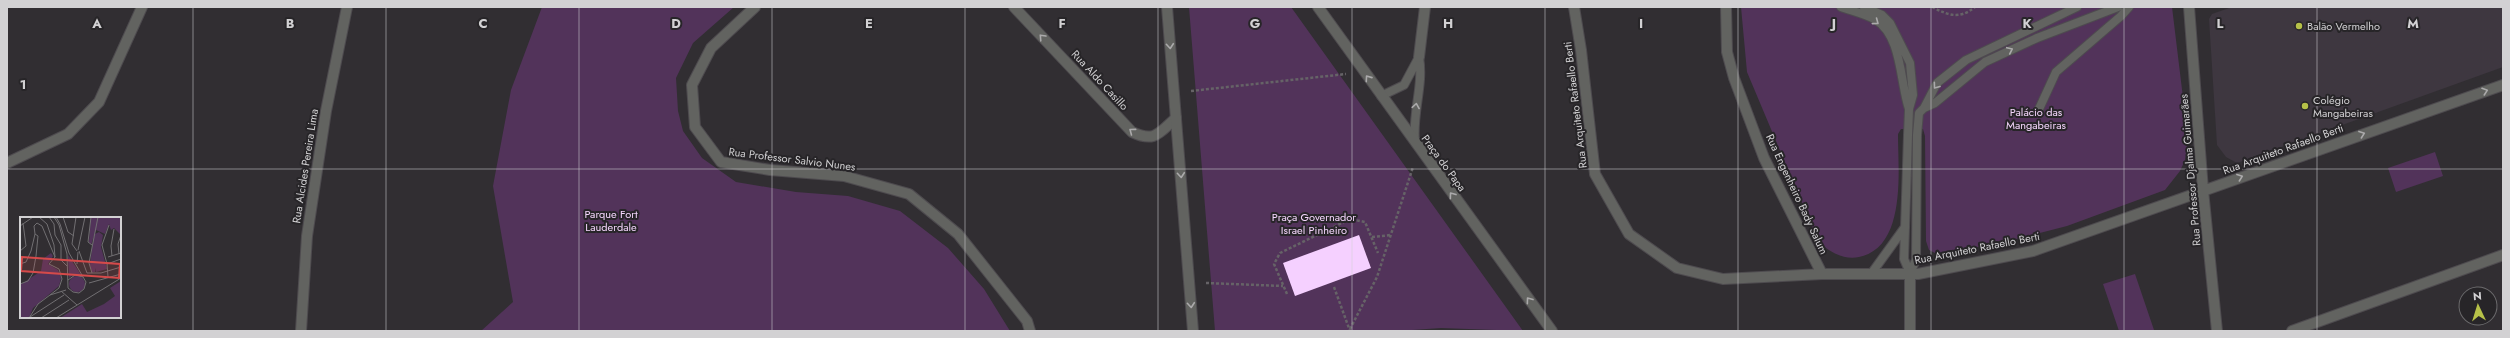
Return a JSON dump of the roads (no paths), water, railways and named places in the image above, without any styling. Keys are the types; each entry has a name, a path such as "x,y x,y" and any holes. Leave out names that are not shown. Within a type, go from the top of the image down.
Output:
{"street":[{"path":"7,162 68,134 99,102 142,7"},
{"name":"Rua Alcides Pereira Lima","path":"301,331 307,236 326,111 347,7"},
{"name":"Rua Professor Salvio Nunes","path":"756,7 711,48 692,85 695,127 721,162 770,170 844,176 909,194 958,234 1027,321 1030,331"},
{"name":"Rua Aldo Casillo","path":"1014,7 1132,132 1145,138 1156,136 1176,118"},
{"path":"1167,7 1193,331"},
{"name":"Praça do Papa","path":"1318,7 1416,145 1552,331"},
{"path":"1419,57 1425,7"},
{"name":"Rua Arquiteto Rafaello Berti","path":"1574,7 1581,50 1595,174 1629,234 1677,268 1723,279 1822,274 1910,273 2033,251 2503,85"},
{"name":"Rua Engenheiro Bady Salum","path":"1726,7 1727,52 1734,78 1764,158 1822,274"},
{"name":"Rua Professor Djalma Guimarães","path":"2189,7 2203,190 2217,331"},
{"path":"2292,331 2503,255"},
{"path":"1910,273 1910,331"}],"lane":[{"path":"1841,7 1868,16 1877,21 1885,30 1896,50 1909,109 1904,259 1910,273"},
{"path":"1864,7 1882,15 1890,23 1906,52 1910,63 1914,95 1909,109"},
{"path":"1910,273 1916,260 1917,134 1919,114 1924,108 1937,83 1966,60 2077,7"},
{"path":"1924,108 1935,103 1985,62 2051,32 2118,7"},
{"path":"2039,108 2056,72 2111,26 2129,7"},
{"path":"1381,96 1404,86 1419,57"},
{"path":"1416,145 1413,124 1422,70 1419,57"},
{"path":"1871,274 1905,228"}],"place":[{"name":"Balão Vermelho","path":"2299,26"},
{"name":"Colégio Mangabeiras","path":"2305,106"}],"park label":[{"name":"Palácio das Mangabeiras","path":"2036,118"},
{"name":"Parque Fort Lauderdale","path":"611,220"},
{"name":"Praça Governador Israel Pinheiro","path":"1314,223"}]}
